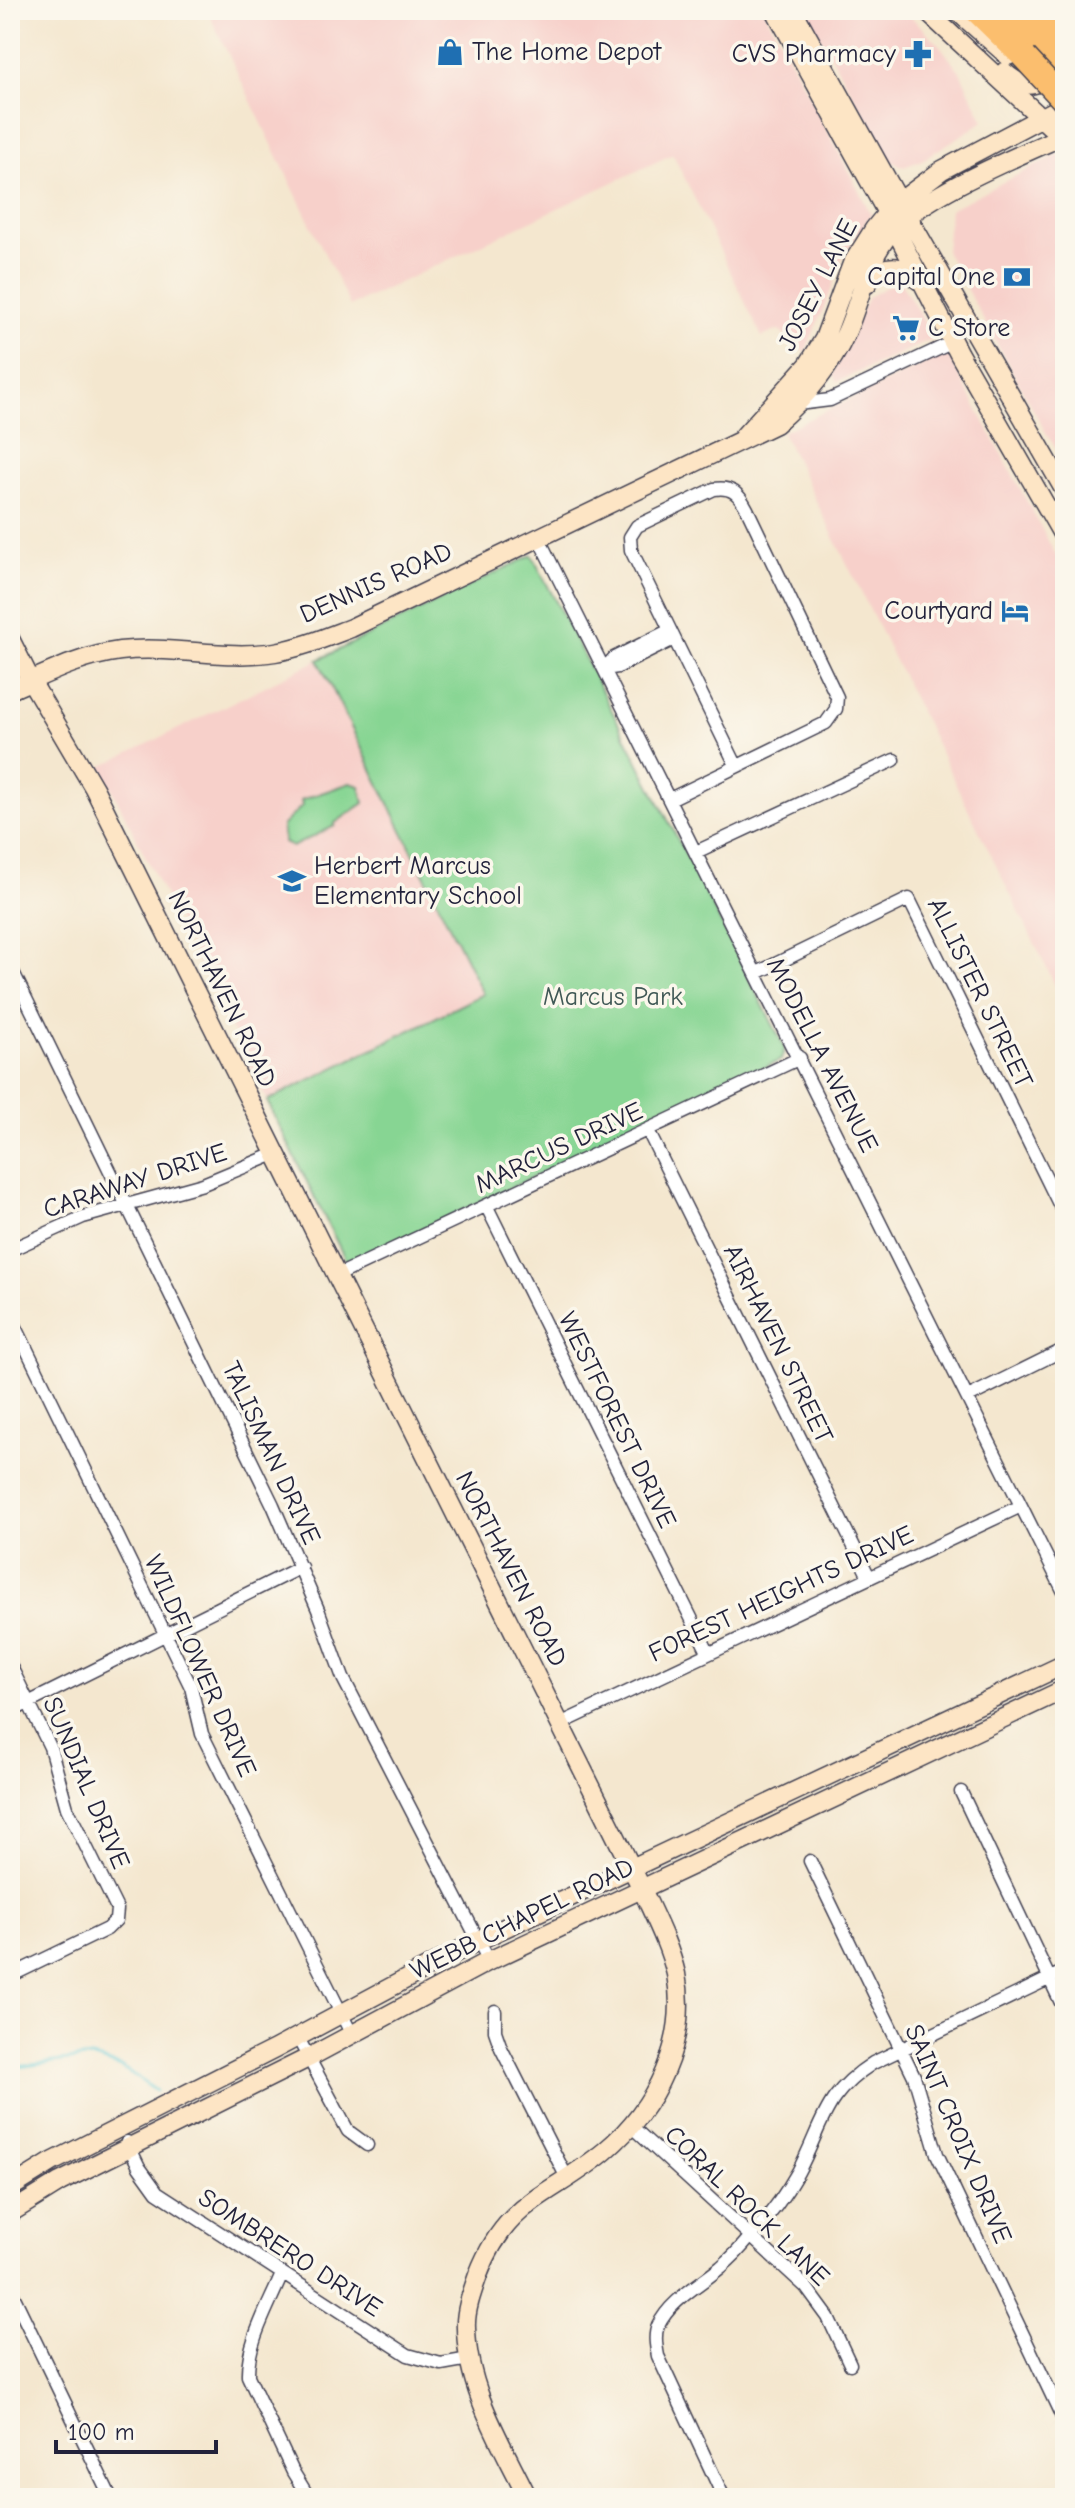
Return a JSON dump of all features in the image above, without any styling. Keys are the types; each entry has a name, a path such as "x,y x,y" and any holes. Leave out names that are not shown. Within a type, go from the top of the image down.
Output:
{"highway":[{"path":"976,10 1043,49"},
{"path":"1005,10 1065,68"},
{"path":"1038,10 1043,49 1065,103"}],"main road":[{"path":"775,10 897,215 937,269 1065,491"},
{"path":"793,10 880,167 923,285 978,388 1062,526"},
{"path":"925,10 1064,137"},
{"path":"956,10 1043,49"},
{"path":"974,55 992,62 1023,85 1035,86 1065,68"},
{"name":"JOSEY LANE","path":"741,439 775,424 798,404 825,354 831,321 852,264 930,178 1065,103"},
{"name":"JOSEY LANE","path":"741,439 760,415 847,331 875,257 897,215 1064,137"},
{"path":"880,167 899,181 930,178"},
{"path":"937,269 925,223 938,197"},
{"path":"859,296 880,269 890,266 903,269 923,285"},
{"path":"978,388 998,377"},
{"name":"DENNIS ROAD","path":"10,690 65,665 121,651 185,649 241,654 275,652 316,641 351,628 741,439"},
{"name":"NORTHAVEN ROAD","path":"10,639 94,788 642,1889 666,1941 676,1974 676,2033 671,2058 658,2088 631,2126 604,2152 514,2215 485,2257 471,2293 465,2326 479,2399 528,2498"},
{"name":"WEBB CHAPEL ROAD","path":"10,2188 52,2162 298,2038 479,1940 1065,1664"},
{"name":"WEBB CHAPEL ROAD","path":"10,2213 60,2182 308,2058 489,1961 1065,1689"}],"street":[{"path":"798,404 830,400 953,342"},
{"path":"670,799 826,723 836,709 837,697 747,509 732,490 714,489 637,526 630,542 639,567 736,765"},
{"name":"MODELLA AVENUE","path":"538,537 1065,1594"},
{"path":"604,669 614,658 672,634"},
{"path":"696,852 894,760"},
{"name":"ALLISTER STREET","path":"757,973 909,899 1065,1216"},
{"name":"TALISMAN DRIVE","path":"10,966 301,1567 343,1678 489,1961"},
{"name":"MARCUS DRIVE","path":"336,1276 800,1058"},
{"name":"AIRHAVEN STREET","path":"648,1131 869,1577"},
{"name":"CARAWAY DRIVE","path":"10,1250 83,1217 203,1184 275,1154"},
{"name":"WESTFOREST DRIVE","path":"487,1207 708,1652"},
{"name":"WILDFLOWER DRIVE","path":"10,1315 191,1687 202,1734 352,2035"},
{"path":"968,1397 1065,1349"},
{"name":"FOREST HEIGHTS DRIVE","path":"560,1724 1021,1506"},
{"path":"10,1712 301,1567"},
{"name":"SUNDIAL DRIVE","path":"10,1665 50,1747 67,1808 117,1909 116,1920 107,1929 10,1976"},
{"path":"961,1792 1065,2011"},
{"name":"SAINT CROIX DRIVE","path":"810,1861 922,2097 937,2154 1065,2423"},
{"path":"723,2498 662,2368 655,2343 657,2327 668,2311 724,2265 777,2205 797,2173 826,2107 840,2088 858,2072 1065,1971"},
{"path":"495,2011 495,2031 501,2048 567,2178"},
{"path":"298,2038 348,2131 367,2145"},
{"name":"CORAL ROCK LANE","path":"631,2126 806,2287 828,2317 850,2364"},
{"name":"SOMBRERO DRIVE","path":"120,2128 157,2192 408,2355 441,2364 469,2359"},
{"path":"282,2274 252,2348 248,2376 293,2472 309,2498"},
{"path":"10,2289 111,2498"}],"shaded area":[{"path":"207,10 764,10 871,214 842,257 805,352 778,330 762,337 673,154 350,306"},
{"path":"805,10 904,10 936,41 959,70 984,121 922,160 904,167 890,161"},
{"path":"1065,151 1065,461 1049,438 946,252 950,209"},
{"path":"899,280 934,338 837,382 833,374 868,297"},
{"path":"947,353 1065,572 1065,1005 782,432"},
{"name":"Herbert Marcus Elementary School","path":"318,660 483,994 267,1101 101,767"}],"green space":[{"name":"Marcus Park","path":"532,555 785,1048 781,1060 348,1265 267,1101 483,994 318,660"},
{"path":"350,783 360,786 364,803 335,826 292,847 284,843 282,826 302,806 301,800"}],"waterway":[{"path":"10,2068 91,2057 122,2067 156,2091"}],"place":[{"name":"The Home Depot","path":"450,52"},
{"name":"CVS Pharmacy","path":"918,54"},
{"name":"Capital One","path":"1017,277"},
{"name":"C Store","path":"906,328"},
{"name":"Courtyard","path":"1015,611"},
{"name":"Herbert Marcus Elementary School","path":"292,881"}]}
